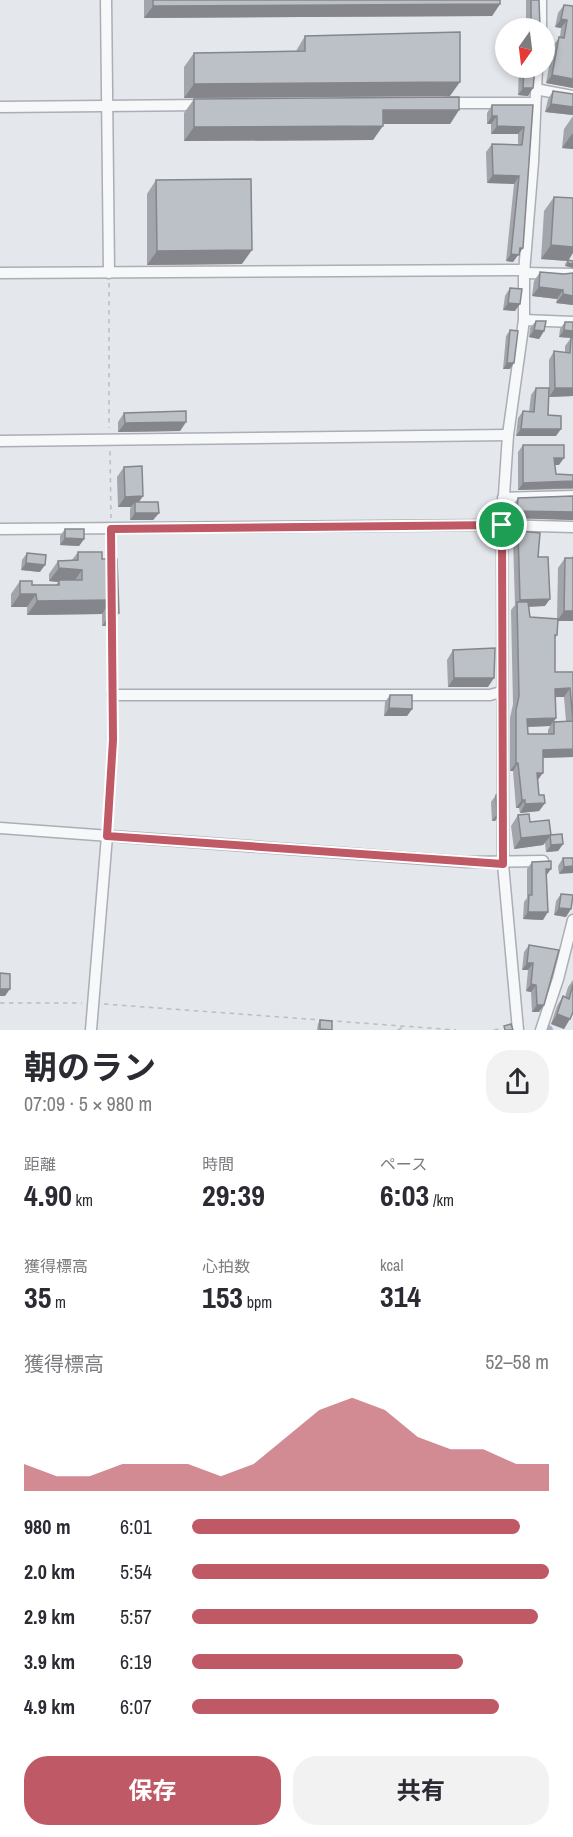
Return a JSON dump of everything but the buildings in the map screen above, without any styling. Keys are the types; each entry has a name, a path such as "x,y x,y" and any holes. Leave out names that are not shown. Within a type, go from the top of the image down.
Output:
{"street":[{"path":"106,0 109,273"},
{"path":"541,0 541,18"},
{"path":"517,1027 503,864 502,525 508,435 524,320 524,271 533,162 536,78"},
{"path":"535,89 573,96"},
{"path":"428,103 535,103"},
{"path":"0,107 214,104"},
{"path":"0,273 524,271 573,274"},
{"path":"524,320 573,322"},
{"path":"0,441 508,435"},
{"path":"503,498 573,496"},
{"path":"0,530 111,526 502,525 573,527"},
{"path":"113,695 490,695 501,692"},
{"path":"0,828 503,864 543,861"},
{"path":"92,1030 107,836"},
{"path":"541,1030 558,979 573,920"}],"path":[{"path":"109,273 111,567"},
{"path":"107,836 113,740 112,614"},
{"path":"0,1003 93,1003 456,1030"},
{"path":"398,1030 405,1026"},
{"path":"494,1030 517,1027"}],"route":[{"path":"502,525 503,864 107,836 113,740 111,529 502,525"}]}
